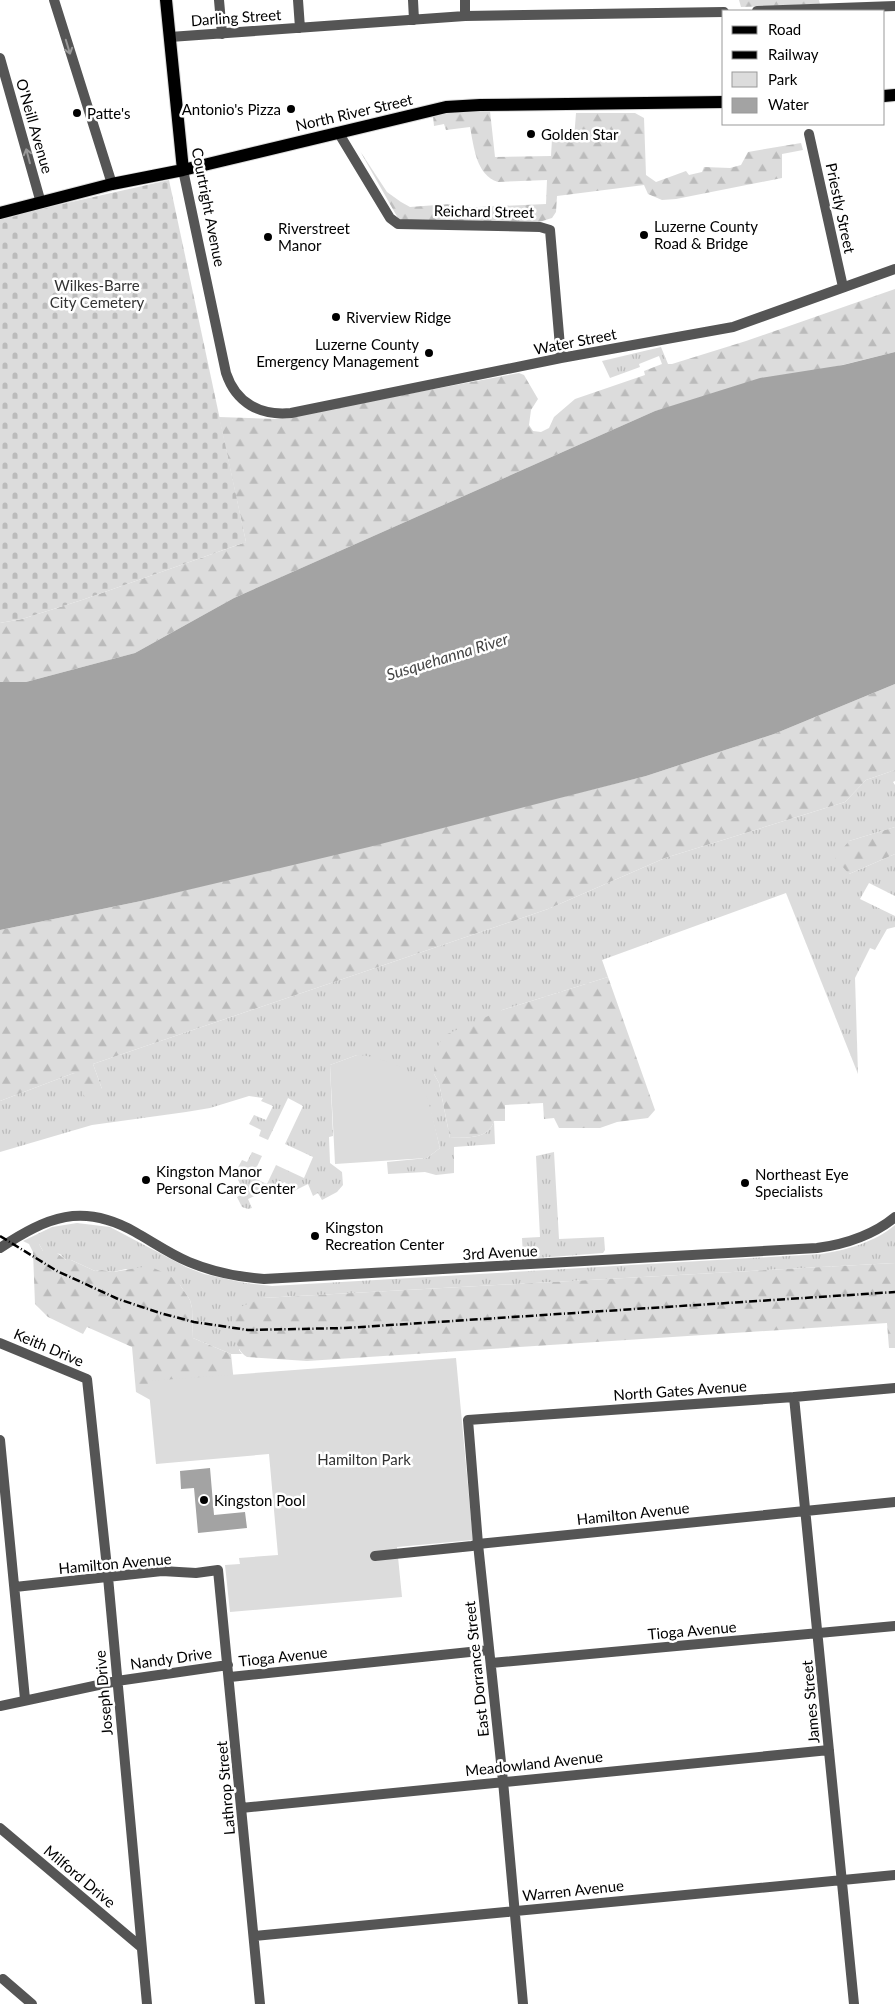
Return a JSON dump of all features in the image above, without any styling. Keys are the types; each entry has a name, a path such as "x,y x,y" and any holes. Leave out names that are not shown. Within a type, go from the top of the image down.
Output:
{"main road":[{"name":"Courtright Avenue","path":"166,0 183,170"},
{"name":"North River Street","path":"0,213 112,184 183,170 446,107 472,105 722,102"}],"street":[{"path":"54,0 112,184"},
{"path":"219,0 222,34"},
{"path":"298,0 300,28"},
{"path":"413,0 414,20"},
{"path":"465,0 465,16"},
{"path":"677,0 677,11"},
{"path":"785,10 895,6"},
{"name":"Darling Street","path":"170,37 465,16 677,11 722,12"},
{"name":"O'Neill Avenue","path":"0,58 41,203"},
{"name":"Reichard Street","path":"338,132 390,218 398,224 540,227 550,230 561,358"},
{"name":"Priestly Street","path":"809,134 842,287"},
{"name":"Courtright Avenue","path":"183,170 225,370 229,382 236,393 254,408"},
{"name":"Water Street","path":"254,408 266,413 291,413 561,358 733,327 895,269"},
{"name":"3rd Avenue","path":"0,1248 45,1221 70,1216 95,1217 126,1227 198,1266 235,1276 264,1279 817,1248 857,1239 895,1217"},
{"name":"Keith Drive","path":"0,1342 87,1379"},
{"name":"Joseph Drive","path":"87,1379 108,1577 147,2004"},
{"name":"North Gates Avenue","path":"468,1420 895,1388"},
{"name":"James Street","path":"794,1397 819,1634 854,2004"},
{"name":"East Dorrance Street","path":"468,1420 478,1544 503,1781 523,2004"},
{"path":"0,1440 24,1700"},
{"name":"Hamilton Avenue","path":"375,1556 895,1502"},
{"name":"Hamilton Avenue","path":"15,1587 162,1572 196,1573 218,1570"},
{"name":"Lathrop Street","path":"218,1570 230,1677 260,2004"},
{"name":"Tioga Avenue","path":"491,1662 895,1626"},
{"name":"Tioga Avenue","path":"230,1677 489,1650"},
{"name":"Nandy Drive","path":"0,1706 117,1681 228,1666"},
{"name":"Meadowland Avenue","path":"241,1808 830,1750"},
{"name":"Milford Drive","path":"0,1828 141,1947"},
{"name":"Warren Avenue","path":"254,1936 895,1875"},
{"path":"3,1979 32,2004"}],"green space":[{"path":"739,0 819,0 820,4 741,7"},
{"path":"449,111 490,111 495,157 551,156 552,139 574,139 576,113 635,113 644,118 646,175 656,182 686,171 689,175 702,172 704,167 730,168 741,165 748,152 801,143 803,150 782,154 782,178 676,199 662,200 648,194 644,185 557,196 556,212 552,218 536,223 399,220 360,151 387,192 410,207 450,204 456,208 546,204 547,180 498,182 485,173 481,167 477,159 470,127 446,130 444,124 434,126 433,116"},
{"name":"Wilkes-Barre City Cemetery","path":"169,180 246,542 82,600 22,619 0,623 0,218"},
{"path":"895,289 895,352 655,411 234,598 135,653 26,682 0,682 0,623 22,619 82,600 246,542 219,417 275,419 519,373 524,375 538,399 531,410 529,425 533,431 541,432 549,428 554,417 575,399 645,375 644,371 662,364 672,364 746,341"},
{"path":"661,347 668,364 662,364 659,356 639,364 640,367 610,378 602,361"},
{"path":"895,684 895,770 866,780 845,802 665,858 548,909 93,1064 102,1089 84,1096 74,1073 0,1101 0,930 141,901 646,776 774,734"},
{"path":"895,770 895,781 893,782 895,785 895,827 849,841 849,874 895,854 895,896 869,883 860,899 895,916 895,927 887,929 875,950 870,948 855,978 858,1074 786,893 602,960 608,977 502,1010 434,1074 439,1083 450,1138 482,1134 487,1132 494,1121 495,1144 454,1147 454,1173 436,1175 425,1172 388,1174 387,1162 427,1158 440,1148 431,1113 418,1081 357,1055 330,1065 333,1136 329,1137 330,1163 342,1172 343,1185 337,1192 322,1200 318,1193 313,1196 308,1184 290,1193 285,1182 248,1199 252,1208 242,1207 237,1197 244,1193 235,1173 242,1160 247,1162 252,1152 262,1156 252,1177 267,1184 276,1165 304,1178 313,1157 285,1144 303,1106 288,1098 268,1140 259,1136 261,1130 249,1124 254,1115 266,1120 273,1106 261,1101 263,1098 249,1096 210,1108 92,1125 0,1152 0,1101 74,1073 102,1089 93,1064 548,909 665,858 845,802 866,780"},
{"path":"895,827 895,854 849,874 835,858 849,841"},
{"path":"608,977 655,1110 648,1118 617,1122 600,1128 559,1128 554,1118 544,1119 543,1103 505,1105 505,1121 494,1121 487,1132 470,1137 450,1138 439,1083 434,1074 435,1054 445,1035 502,1010"},
{"path":"357,1055 372,1057 399,1066 418,1080 429,1104 440,1148 427,1158 335,1164 330,1065"},
{"path":"554,1152 559,1239 604,1237 605,1250 603,1253 525,1259 523,1256 522,1238 540,1237 536,1156"},
{"path":"77,1223 110,1227 186,1267 204,1274 245,1283 272,1286 821,1254 870,1241 895,1225 895,1263 262,1298 239,1350 242,1354 231,1354 193,1338 192,1308 190,1300 180,1285 126,1269 113,1272 95,1271 71,1260 66,1260 60,1254 43,1251 39,1244 29,1244 23,1241 52,1227"},
{"path":"29,1244 39,1244 43,1251 52,1249 66,1260 71,1260 95,1271 113,1272 149,1266 169,1275 180,1285 190,1300 193,1338 231,1354 234,1383 154,1402 136,1392 132,1347 87,1327 83,1334 48,1317 35,1304 33,1252"},
{"path":"895,1263 895,1348 889,1348 887,1323 307,1361 247,1357 242,1353 236,1342 234,1329 233,1310 262,1298"},
{"name":"Hamilton Park","path":"456,1358 473,1540 397,1547 402,1597 230,1612 225,1565 240,1564 239,1558 278,1555 269,1454 156,1464 148,1381"}],"water":[{"name":"Susquehanna River","path":"895,352 895,684 774,734 646,776 369,847 141,901 0,930 0,682 26,682 135,653 234,598 655,411 760,378 843,365"},
{"name":"Kingston Pool","path":"210,1468 214,1515 245,1512 247,1528 198,1533 194,1488 181,1489 180,1471"}],"railway":[{"path":"0,1236 57,1271 118,1299 194,1322 248,1330 345,1328 895,1292"}],"place":[{"name":"Antonio's Pizza","path":"291,109"},
{"name":"Patte's","path":"77,113"},
{"name":"Golden Star","path":"531,134"},
{"name":"Luzerne County Road & Bridge","path":"644,235"},
{"name":"Riverstreet Manor","path":"268,237"},
{"name":"Riverview Ridge","path":"336,317"},
{"name":"Luzerne County Emergency Management","path":"429,353"},
{"name":"Kingston Manor Personal Care Center","path":"146,1180"},
{"name":"Northeast Eye Specialists","path":"745,1183"},
{"name":"Kingston Recreation Center","path":"315,1236"},
{"name":"Kingston Pool","path":"204,1500"}]}
